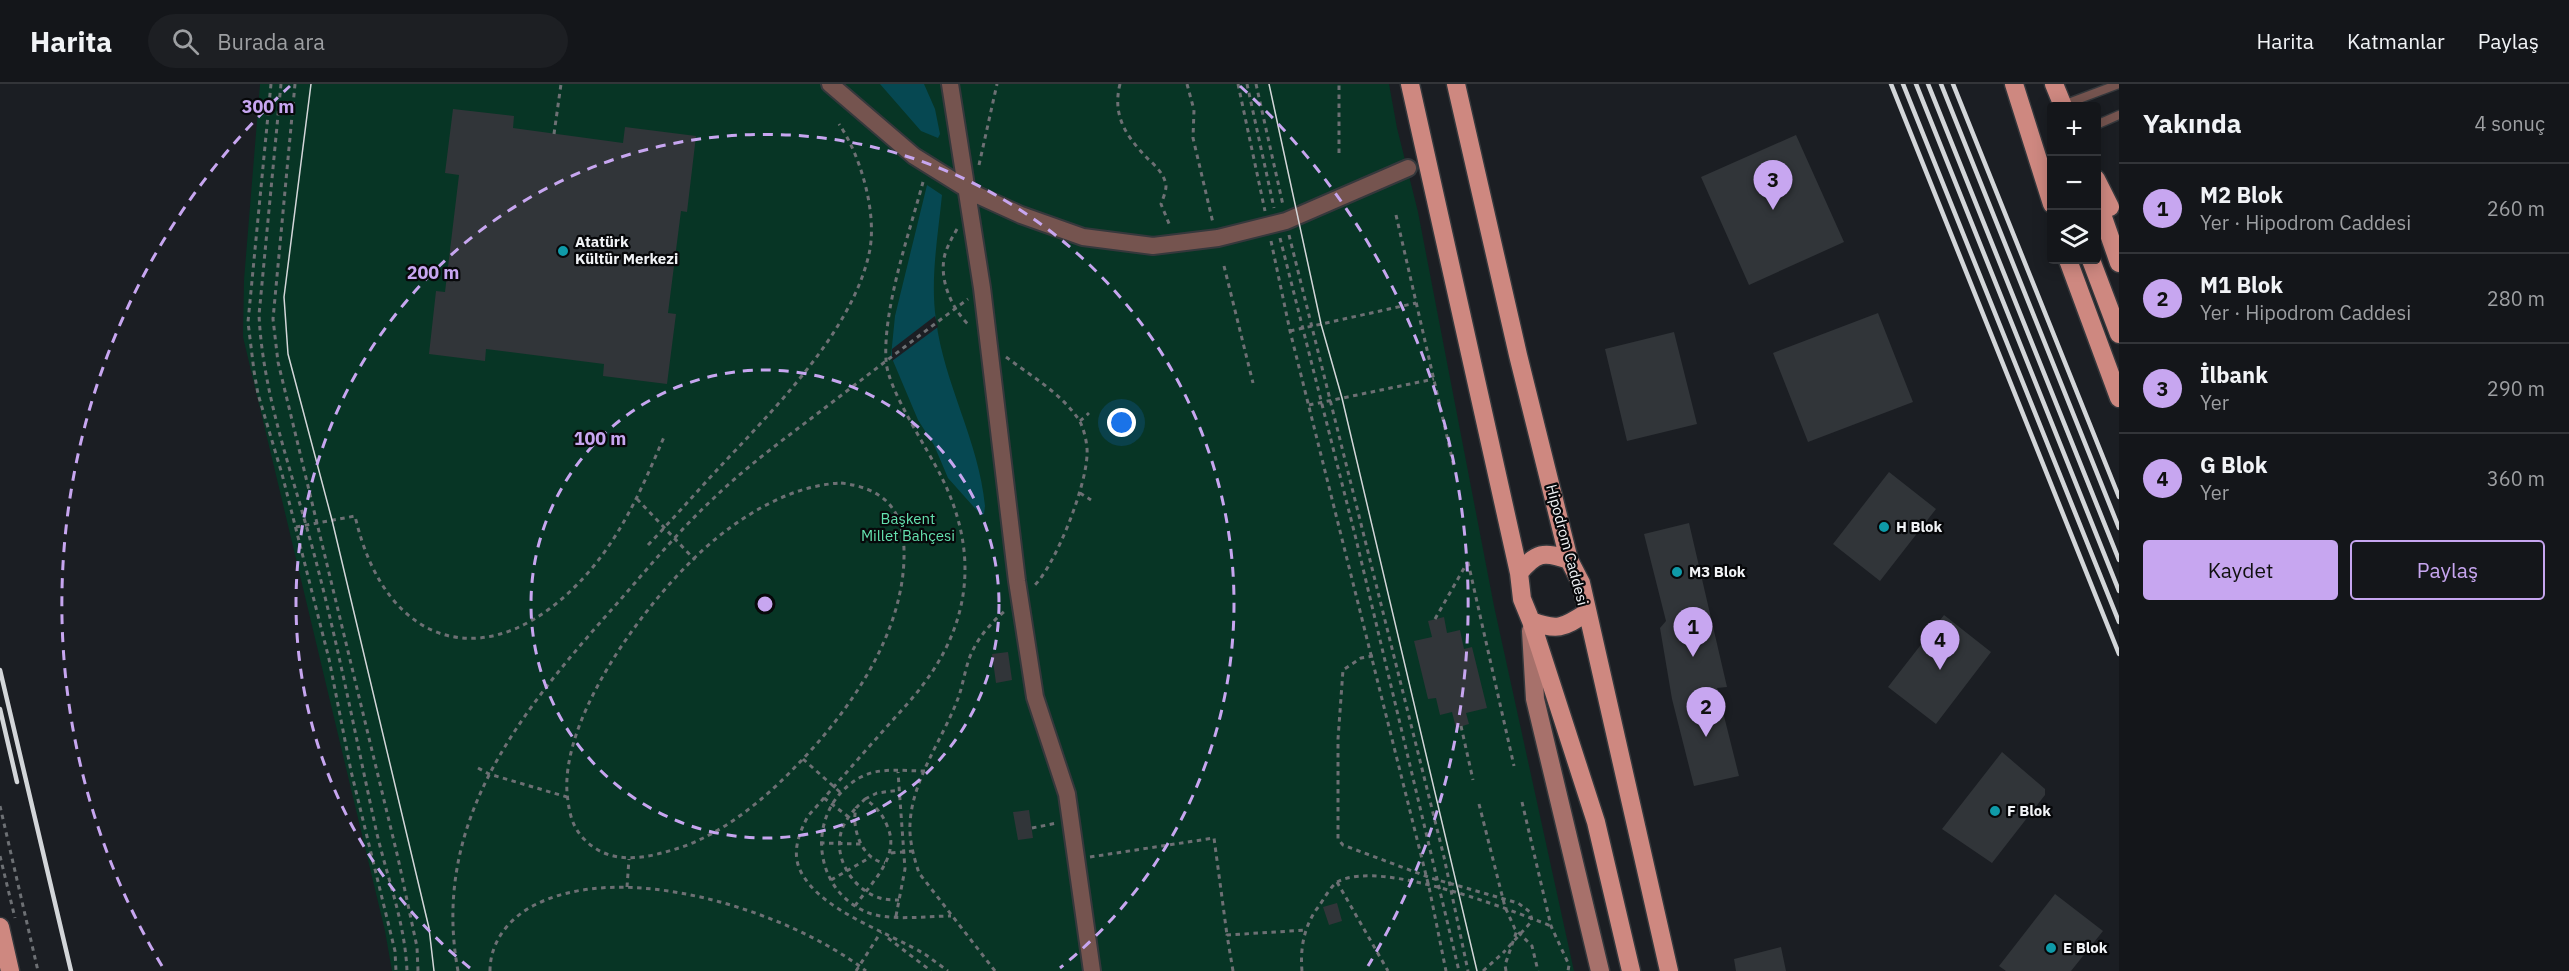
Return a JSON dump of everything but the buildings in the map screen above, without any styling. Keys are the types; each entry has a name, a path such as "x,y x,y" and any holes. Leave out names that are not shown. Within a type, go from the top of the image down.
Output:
{"main road":[{"path":"1410,84 1519,573 1522,599 1596,822 1631,971"},
{"name":"Hipodrom Caddesi","path":"1456,84 1518,356 1569,560 1581,583 1669,971"},
{"path":"2014,84 2047,161"},
{"path":"2054,84 2061,102"},
{"path":"2024,110 2047,187"},
{"path":"2101,187 2119,225"},
{"path":"2101,209 2119,263"},
{"path":"2069,264 2119,398"},
{"path":"2093,264 2119,334"},
{"path":"1519,573 1531,559 1549,553 1569,560"},
{"path":"1531,621 1549,628 1568,624 1586,613"},
{"path":"8,926 10,971"}],"street":[{"path":"830,84 914,156 964,187 1021,215 1083,237 1153,246 1218,238 1277,224 1408,168"},
{"path":"950,84 964,187 982,288 1014,558 1035,697 1067,794 1092,971"},
{"path":"1531,621 1535,699 1600,971"}],"lane":[{"path":"2073,102 2119,84"},
{"path":"2101,123 2119,115"}],"path":[{"path":"271,84 248,322 258,394 329,659 351,771 395,951 396,971"},
{"path":"281,84 259,315 265,379 327,608 378,838 403,932 406,971"},
{"path":"295,84 273,319 278,362 398,858 417,947 418,971"},
{"path":"554,134 561,84"},
{"path":"1120,84 1115,101 1121,122 1130,137 1160,171 1166,187 1161,204 1170,226"},
{"path":"1187,84 1194,111 1193,138 1213,224"},
{"path":"1238,84 1277,224 1313,326 1468,971"},
{"path":"1247,84 1301,328 1356,539 1459,971"},
{"path":"1256,84 1290,331 1429,887 1446,971"},
{"path":"1339,84 1339,153"},
{"path":"648,545 786,395 812,363 832,333 862,277 871,234 868,194 856,154 839,124"},
{"path":"923,182 889,313 885,361 892,384 943,480 958,517 965,547 967,578 961,610 950,640 922,687 808,816 800,832 795,851 801,872 820,895 848,915 926,955 948,971"},
{"path":"1396,215 1454,467"},
{"path":"1224,266 1253,383"},
{"path":"458,971 452,925 455,885 466,833 489,774 519,722 552,677 715,496 787,437 982,288"},
{"path":"1290,331 1416,303"},
{"path":"1002,354 1038,380 1080,421 1088,454 1080,493 1049,564 1032,588"},
{"path":"1308,405 1434,379"},
{"path":"1080,421 1089,413"},
{"path":"295,527 356,516 361,541 374,569 394,602 405,614 445,636 467,640 507,632 536,617 567,594 597,562 637,499 664,437"},
{"path":"824,484 858,485 873,490 894,509 901,523 904,538 903,583 885,639 847,706 803,759 774,788 721,827 687,845 663,853 630,859 611,856 593,848 578,833 570,819 567,797 567,770 570,755 588,705 634,627 694,560 729,528 774,501 824,484"},
{"path":"1080,493 1091,500"},
{"path":"637,499 694,560"},
{"path":"1435,619 1468,562 1514,766"},
{"path":"995,971 919,873 909,825 912,805 958,699 975,645 993,621 1013,603"},
{"path":"1372,656 1360,658 1343,670 1338,739 1338,839 1343,845 1431,878 1518,903 1530,912 1532,921 1483,971"},
{"path":"1461,726 1473,780"},
{"path":"803,759 841,793"},
{"path":"478,768 489,774 567,797"},
{"path":"925,771 883,771 863,776 846,786 832,805 823,824 820,843 826,871 836,888 855,906 867,913 896,916 951,916"},
{"path":"896,916 904,869 897,771"},
{"path":"899,900 878,898 866,890 847,871 841,857 840,843 842,830 849,817 865,800 877,793 900,790"},
{"path":"824,798 855,822"},
{"path":"855,906 885,863 893,844 879,809 865,800"},
{"path":"1522,802 1551,926 1569,965 1568,971"},
{"path":"1479,804 1505,908 1517,930 1532,946 1538,971"},
{"path":"0,806 38,971"},
{"path":"856,808 855,822 861,844 871,857 885,863"},
{"path":"1032,828 1071,821"},
{"path":"1076,859 1214,838 1233,971"},
{"path":"820,843 861,844"},
{"path":"891,853 913,851"},
{"path":"0,855 8,926"},
{"path":"831,880 871,857"},
{"path":"627,887 630,859"},
{"path":"1302,971 1300,951 1315,911 1337,882 1363,874 1400,878 1505,908 1551,926"},
{"path":"1337,882 1388,971"},
{"path":"490,971 492,951 502,933 517,915 564,893 627,887 642,887 698,896 750,912 801,933 866,971"},
{"path":"1227,935 1307,930"},
{"path":"1506,971 1505,965 1517,930"},
{"path":"855,971 881,932"},
{"path":"881,932 930,971"}],"green space":[{"name":"Başkent Millet Bahçesi","path":"260,84 1389,84 1397,128 1418,212 1494,606 1574,971 392,971 385,931 243,337 244,280"}],"water":[{"path":"880,84 924,84 935,109 940,134 938,138 921,131"},
{"path":"927,185 942,195 934,273 934,305 946,367 976,459 985,506 984,514 981,515 948,478 934,445 918,420 891,356 895,316"}],"pier":[{"path":"935,316 938,327 892,361 892,349"}],"tram line":[{"path":"311,84 284,297 288,354 332,520 429,928 434,971"},
{"path":"1269,84 1321,324 1342,398 1477,971"}],"railway":[{"path":"1891,84 2119,654"},
{"path":"1903,84 2119,622"},
{"path":"1916,84 2119,591"},
{"path":"1928,84 2119,560"},
{"path":"1941,84 2119,528"},
{"path":"1953,84 2119,497"},
{"path":"0,670 71,971"},
{"path":"0,709 17,782"}],"place":[{"name":"İlbank","path":"1773,210"},
{"name":"Atatürk Kültür Merkezi","path":"563,251"},
{"name":"H Blok","path":"1884,527"},
{"name":"M3 Blok","path":"1677,572"},
{"name":"M2 Blok","path":"1693,657"},
{"name":"G Blok","path":"1940,670"},
{"name":"M1 Blok","path":"1706,737"},
{"name":"F Blok","path":"1995,811"},
{"name":"E Blok","path":"2051,948"}]}
